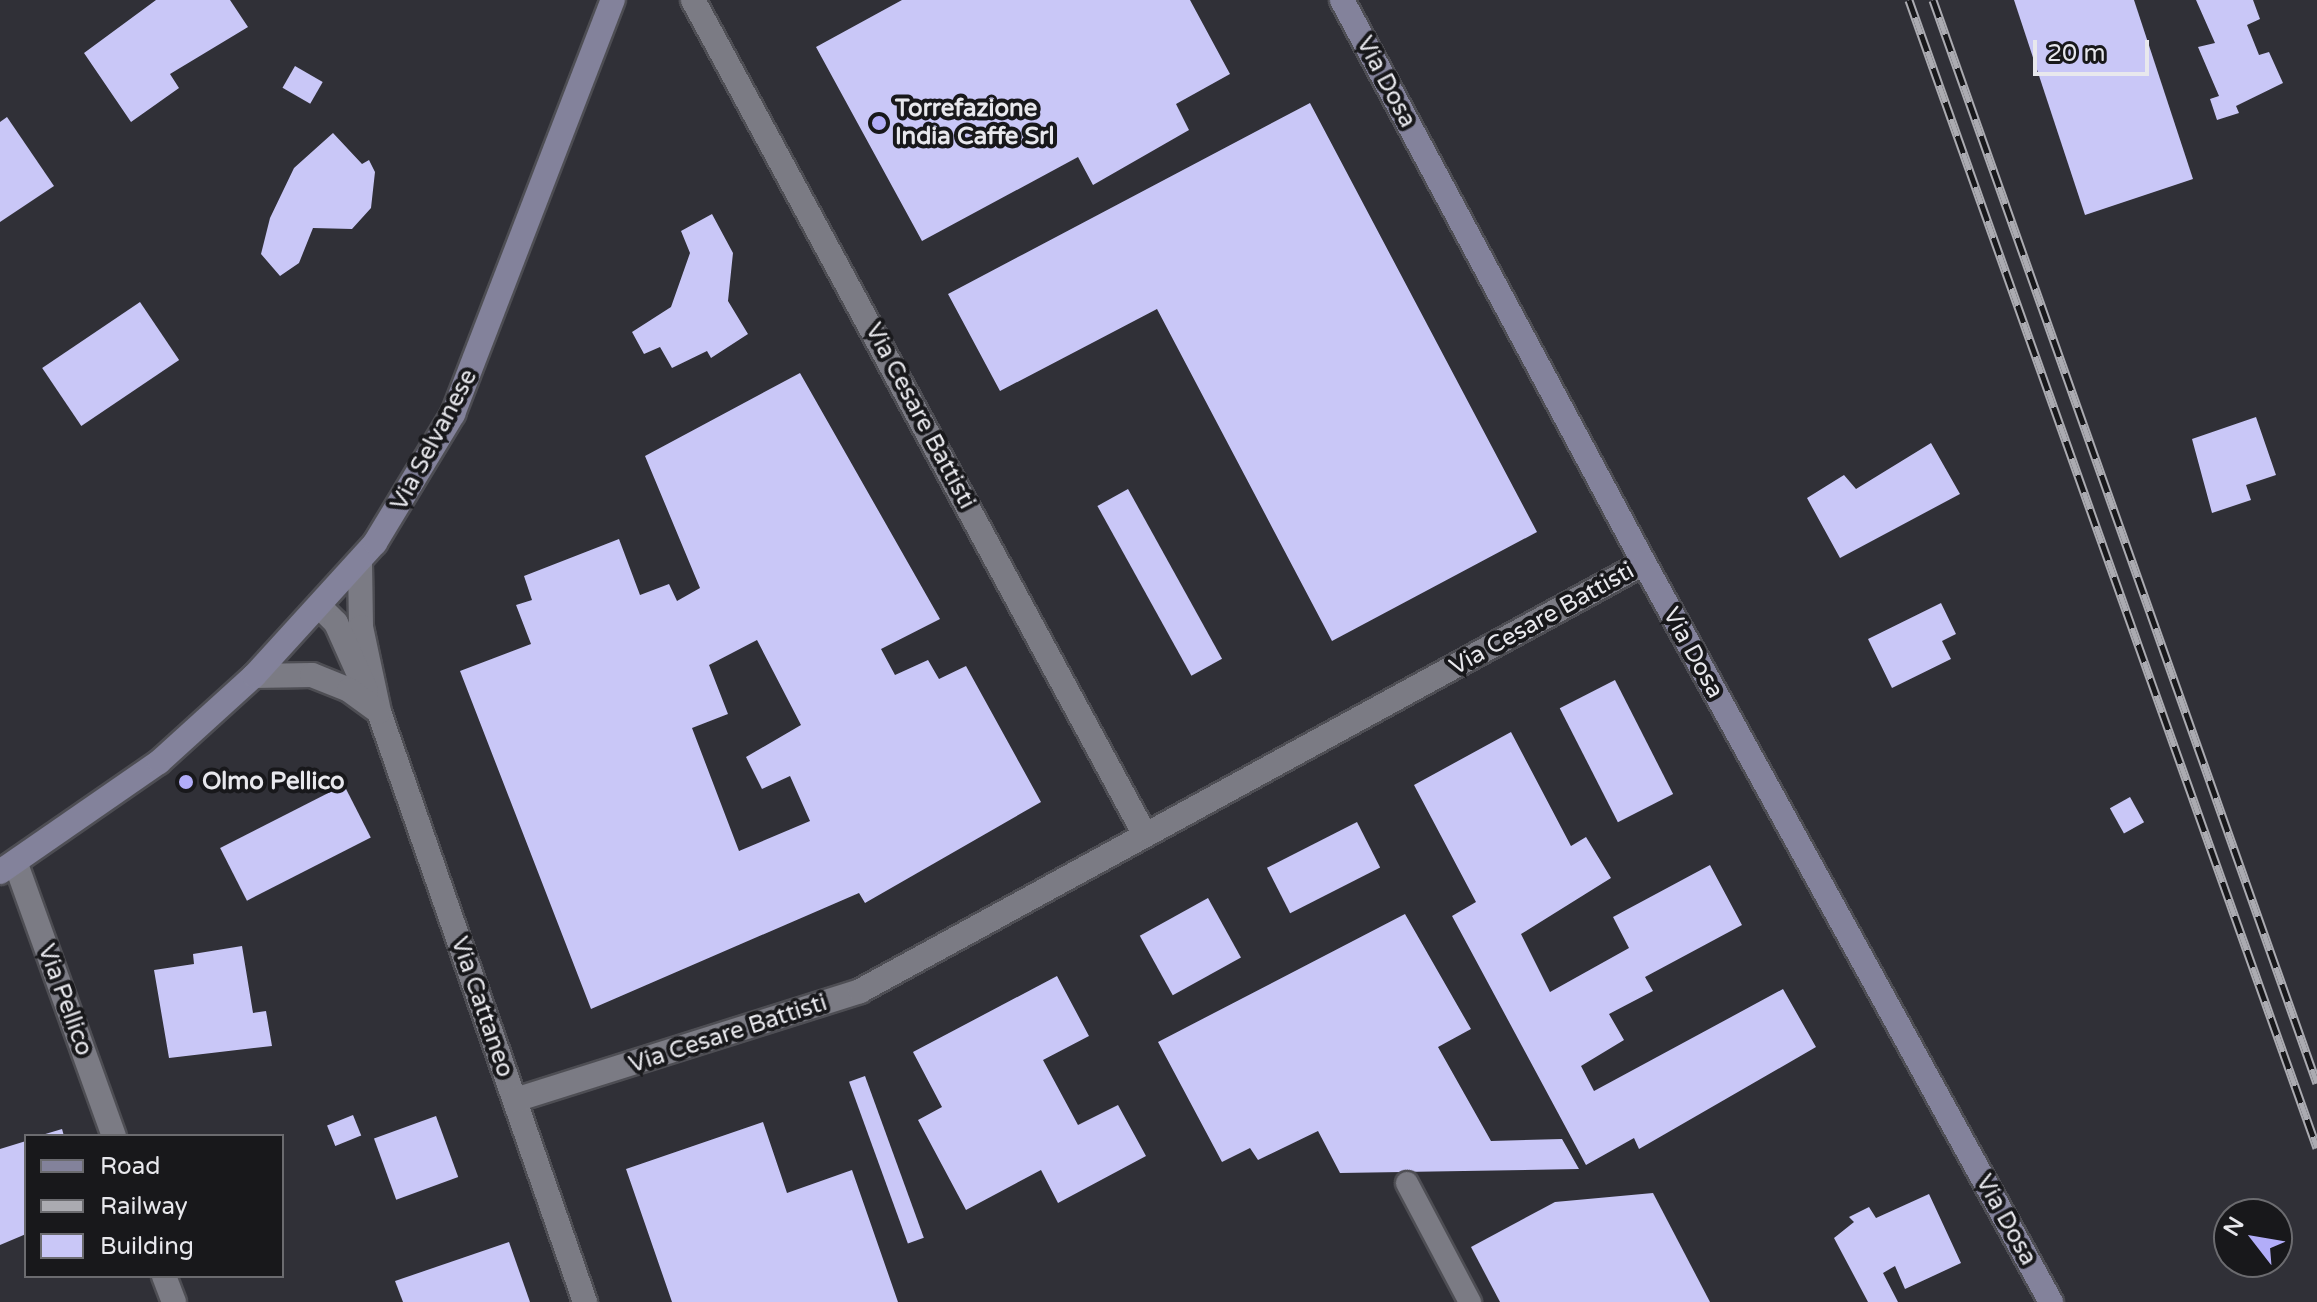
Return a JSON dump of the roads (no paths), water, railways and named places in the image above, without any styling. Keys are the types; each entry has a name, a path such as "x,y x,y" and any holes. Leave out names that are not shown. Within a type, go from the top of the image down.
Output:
{"street":[{"name":"Via Selvanese","path":"8,868 159,762 254,676 360,563 402,504 453,414 613,0"},
{"name":"Via Cesare Battisti","path":"693,0 1144,833"},
{"name":"Via Dosa","path":"1342,0 1644,563 2051,1302"},
{"name":"Via Cattaneo","path":"360,563 361,627 379,712"},
{"name":"Via Cesare Battisti","path":"515,1100 860,991 1144,833 1644,563"},
{"name":"Via Cattaneo","path":"321,608 336,623 379,712 585,1302"},
{"path":"254,676 312,675 349,690 379,712"},
{"name":"Via Pellico","path":"8,868 113,1134"},
{"path":"165,1278 174,1302"}],"lane":[{"path":"1407,1183 1470,1302"}],"railway":[{"path":"1909,0 2317,1148"},
{"path":"1933,0 2317,1083"}],"place":[{"name":"Torrefazione India Caffe Srl","path":"879,123"},
{"name":"Olmo Pellico","path":"186,782"}]}
